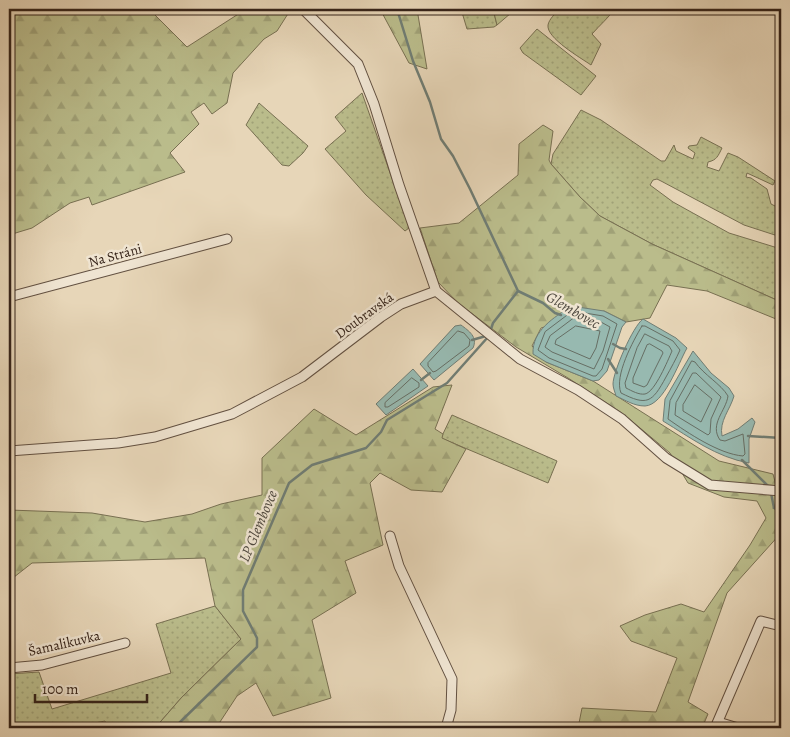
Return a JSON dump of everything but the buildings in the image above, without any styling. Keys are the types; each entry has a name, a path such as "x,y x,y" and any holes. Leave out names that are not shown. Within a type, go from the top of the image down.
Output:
{"street":[{"path":"303,9 358,64 374,104 398,185 436,291 520,359 600,404 622,419 666,458 710,486 781,491"},
{"name":"Na Stráni","path":"9,297 227,240"},
{"name":"Doubravská","path":"9,451 127,442 155,437 232,414 302,377 401,304 436,291"},
{"path":"390,536 398,566 452,679 451,710 446,728"},
{"path":"738,728 717,725 761,620 781,626"},
{"name":"Šamalikuvka","path":"9,668 42,665 125,643"}],"green space":[{"path":"9,9 149,9 187,47 243,11 243,9 270,9 273,11 291,9 277,31 264,39 233,73 227,103 212,114 204,103 191,112 199,124 170,153 185,172 92,205 89,197 70,203 32,228 9,235"},
{"path":"380,9 417,9 427,69 409,63"},
{"path":"461,9 493,9 497,25 494,27 467,29"},
{"path":"493,9 511,9 511,13 497,25"},
{"path":"559,9 615,9 592,34 601,44 591,65 552,36 548,25"},
{"path":"537,29 596,76 581,95 523,53 520,48"},
{"path":"362,93 408,224 409,228 405,231 366,195 325,149 346,131 335,117"},
{"path":"259,103 308,146 289,166 282,165 246,125"},
{"path":"581,110 601,120 661,161 665,161 674,145 676,151 693,159 695,153 688,148 689,146 697,145 701,137 722,148 715,159 708,162 707,167 719,171 728,153 738,157 775,181 773,185 747,173 746,177 751,178 767,189 771,204 781,209 781,237 744,225 657,179 653,180 650,185 673,202 729,233 781,249 781,302 652,244 600,216 580,197 551,164 553,154"},
{"path":"543,125 553,131 549,160 551,164 580,197 600,216 652,244 781,302 781,321 707,291 667,285 650,318 626,322 604,311 541,328 532,346 546,362 593,381 719,461 773,474 781,505 781,533 727,593 688,702 708,714 702,728 578,728 582,708 656,712 677,658 631,641 620,626 645,615 681,604 704,612 750,545 766,518 757,501 724,497 688,483 670,453 622,413 516,347 458,303 438,282 420,228 459,223 518,175 519,144"},
{"path":"452,385 435,429 443,434 442,438 466,449 442,492 411,490 380,473 370,483 383,545 345,561 356,593 312,620 331,698 273,716 256,683 237,696 216,728 155,728 182,697 241,639 215,606 205,558 32,563 9,581 9,510 92,513 145,522 192,514 221,504 262,495 262,458 314,409 356,435 433,387"},
{"path":"452,415 557,461 548,483 441,438"},
{"path":"215,606 241,639 182,697 155,728 107,728 105,721 69,728 9,728 9,674 39,672 52,709 171,673 156,624"}],"water":[{"path":"571,306 604,311 626,322 622,327 607,371 599,380 593,381 546,362 533,354 536,338 540,331 551,320"},
{"path":"643,319 676,338 687,348 670,383 658,399 652,404 641,406 616,396 613,384 624,350 634,330"},
{"path":"461,325 474,337 473,348 434,380 420,364 455,326"},
{"path":"693,351 711,373 729,388 734,396 723,420 722,436 738,429 752,418 755,422 749,439 749,463 715,452 663,421 665,399"},
{"path":"413,369 428,386 386,415 376,404"}],"waterway":[{"name":"Glembovec","path":"397,9 413,61 430,102 441,139 453,156 470,189 518,291 543,303 555,313 561,315"},
{"name":"LP Glembovce","path":"490,332 493,323 518,291"},
{"path":"472,340 486,336"},
{"name":"LP Glembovce","path":"174,728 257,647 257,638 243,611 243,590 289,483 312,465 366,448 381,432 387,420 447,383 488,337"},
{"path":"613,344 626,349"},
{"name":"Glembovec","path":"608,359 617,373"},
{"path":"421,380 430,373"},
{"path":"748,436 781,438"},
{"name":"Glembovec","path":"742,460 770,488"},
{"name":"Glembovec","path":"771,493 774,508 781,512"}]}
